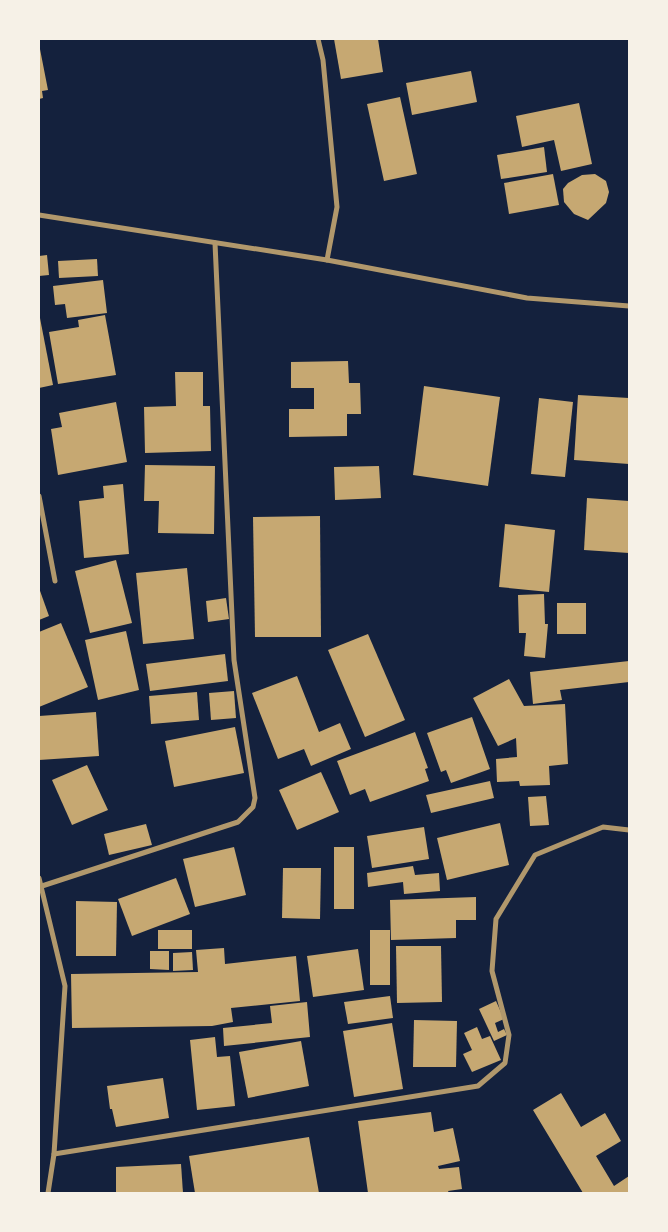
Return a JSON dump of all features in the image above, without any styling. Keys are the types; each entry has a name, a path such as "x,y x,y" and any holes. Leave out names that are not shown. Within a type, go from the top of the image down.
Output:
{"street":[{"path":"318,39 323,60 338,207 327,260"},
{"path":"39,215 327,260 527,298 629,306"},
{"path":"40,885 238,822 254,807 234,660 215,243"},
{"path":"39,496 55,581"},
{"path":"54,1154 478,1086 505,1063 509,1035 492,971 496,919 535,856 603,828 629,830"},
{"path":"39,878 65,986 54,1154 48,1193"}],"building":[{"path":"334,39 378,39 383,72 341,79"},
{"path":"39,44 48,90 42,91 43,98 39,99"},
{"path":"471,71 477,102 412,115 406,83"},
{"path":"400,97 417,174 384,181 367,104"},
{"path":"579,103 592,164 561,171 554,140 522,147 516,116"},
{"path":"544,147 547,172 501,179 497,155"},
{"path":"553,174 559,205 509,214 504,183"},
{"path":"595,174 606,181 609,192 606,203 588,220 574,214 564,202 563,189 568,183 582,175"},
{"path":"47,255 49,275 39,276 39,256"},
{"path":"97,259 98,276 59,278 58,261"},
{"path":"103,280 107,313 67,318 65,304 55,305 53,286"},
{"path":"39,313 53,385 39,388"},
{"path":"105,315 116,375 58,384 49,332 79,327 78,320"},
{"path":"348,361 349,383 360,383 361,414 347,414 347,436 289,437 289,409 314,409 314,388 291,388 291,362"},
{"path":"175,372 203,372 203,406 210,406 211,451 145,453 144,407 176,406"},
{"path":"424,386 500,397 488,486 413,475"},
{"path":"578,395 629,398 629,464 574,460"},
{"path":"539,398 573,402 565,477 531,474"},
{"path":"116,402 127,462 58,475 51,429 62,427 59,413"},
{"path":"145,465 215,466 214,534 158,533 159,501 144,501"},
{"path":"379,466 381,498 335,500 334,467"},
{"path":"123,484 129,554 84,558 79,501 104,498 103,486"},
{"path":"587,498 629,501 629,553 584,550"},
{"path":"320,516 321,637 255,637 253,517"},
{"path":"505,524 555,530 549,592 499,587"},
{"path":"116,560 132,623 90,633 75,571"},
{"path":"187,568 194,639 143,644 136,573"},
{"path":"39,588 49,616 39,620"},
{"path":"544,594 545,624 548,624 545,658 524,656 526,633 519,633 518,595"},
{"path":"226,598 229,619 208,622 206,601"},
{"path":"557,603 586,603 586,634 557,634"},
{"path":"61,623 88,687 39,707 39,632"},
{"path":"126,631 139,690 98,700 85,640"},
{"path":"368,634 405,720 365,737 328,650"},
{"path":"225,654 228,681 150,691 146,664"},
{"path":"629,661 629,682 560,690 562,700 533,704 530,672"},
{"path":"297,676 319,732 340,723 351,749 311,766 304,749 278,759 252,693"},
{"path":"509,679 524,706 565,704 568,764 549,766 550,785 520,786 519,781 497,782 496,759 517,757 516,738 498,746 473,698"},
{"path":"234,691 236,718 211,720 209,693"},
{"path":"197,692 199,720 151,724 149,696"},
{"path":"96,712 99,756 39,760 39,716"},
{"path":"472,717 490,769 451,783 446,770 441,772 427,733"},
{"path":"235,727 244,773 174,787 165,741"},
{"path":"415,732 428,768 425,769 429,781 370,802 365,789 350,795 337,761"},
{"path":"87,765 108,810 72,825 52,780"},
{"path":"321,772 339,812 297,830 279,790"},
{"path":"490,781 494,798 431,813 426,795"},
{"path":"546,796 549,825 530,826 528,797"},
{"path":"500,823 509,865 447,880 437,838"},
{"path":"146,824 152,845 109,855 104,834"},
{"path":"424,827 429,859 372,868 367,836"},
{"path":"234,847 246,895 195,907 183,859"},
{"path":"334,847 354,847 354,909 334,909"},
{"path":"413,866 415,875 439,873 440,891 404,894 403,882 368,887 367,873"},
{"path":"283,868 321,868 320,919 282,918"},
{"path":"176,878 190,914 132,936 118,899"},
{"path":"476,897 476,920 456,920 456,938 391,940 390,900"},
{"path":"76,901 117,902 116,956 76,956"},
{"path":"158,930 192,930 192,949 158,949"},
{"path":"370,930 390,930 390,985 370,985"},
{"path":"396,946 441,946 442,1002 397,1003"},
{"path":"224,948 225,964 296,956 300,1001 231,1008 233,1022 212,1026 72,1028 71,974 198,972 196,950"},
{"path":"358,949 364,990 313,997 307,956"},
{"path":"150,951 169,951 169,970 150,969"},
{"path":"192,952 193,970 173,971 173,953"},
{"path":"390,996 393,1018 348,1024 344,1002"},
{"path":"496,1001 504,1019 495,1023 498,1032 504,1029 507,1035 494,1041 479,1009"},
{"path":"307,1002 310,1037 224,1046 223,1028 272,1023 270,1006"},
{"path":"414,1020 457,1021 456,1067 413,1067"},
{"path":"392,1023 403,1089 354,1097 343,1031"},
{"path":"477,1027 482,1039 490,1036 501,1060 472,1072 463,1054 472,1050 464,1033"},
{"path":"215,1037 217,1057 230,1056 235,1106 197,1110 190,1040"},
{"path":"301,1041 309,1086 248,1098 239,1052"},
{"path":"163,1078 169,1118 116,1127 112,1109 110,1109 107,1086"},
{"path":"561,1093 581,1127 605,1113 621,1141 596,1156 614,1186 629,1176 629,1193 583,1193 533,1110"},
{"path":"431,1112 434,1132 453,1128 460,1161 438,1166 439,1169 459,1167 462,1189 448,1191 449,1193 368,1193 358,1121"},
{"path":"309,1137 319,1193 195,1193 189,1156"},
{"path":"181,1164 183,1193 116,1193 116,1167"}]}
